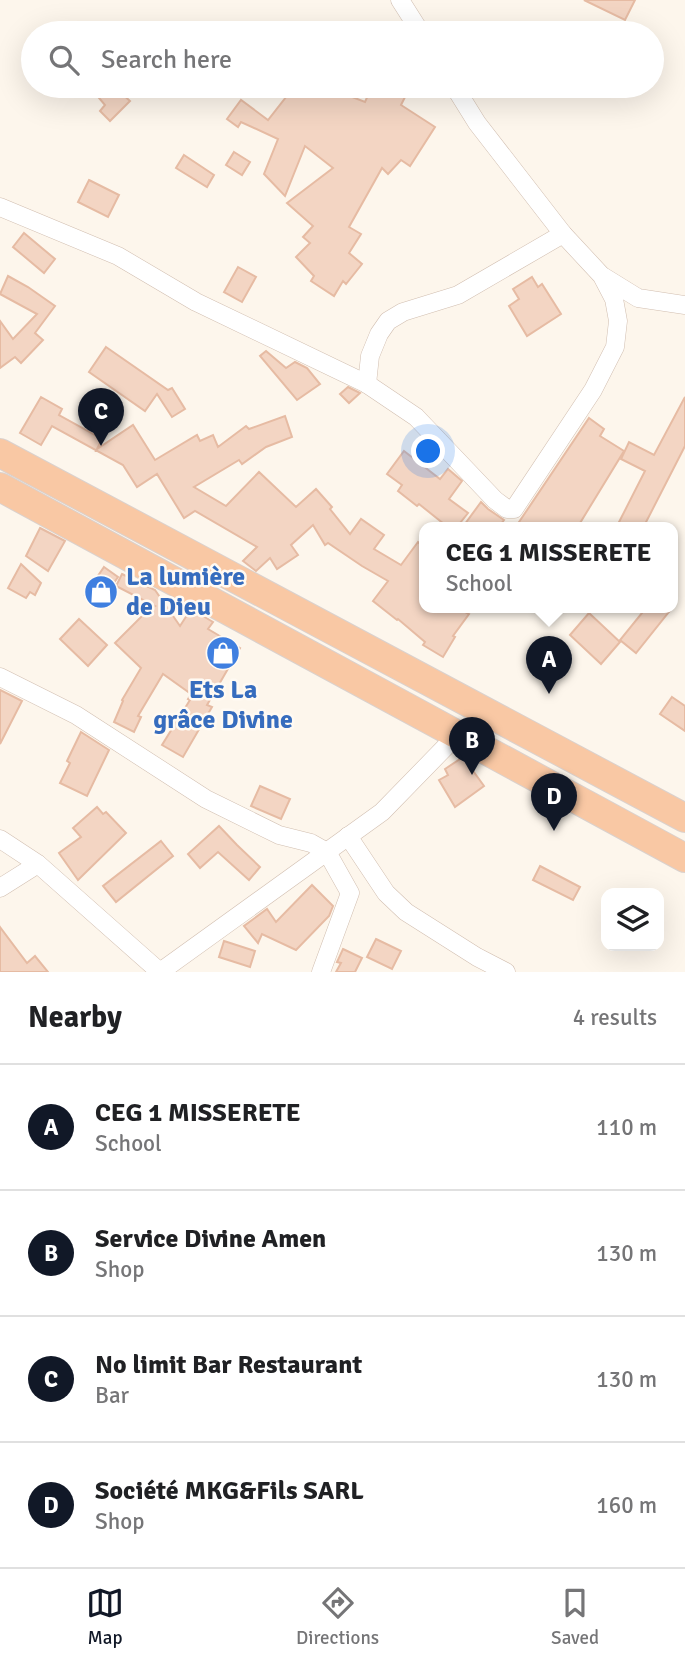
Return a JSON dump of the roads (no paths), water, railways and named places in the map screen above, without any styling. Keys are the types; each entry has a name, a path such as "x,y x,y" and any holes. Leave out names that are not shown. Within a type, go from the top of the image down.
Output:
{"highway":[{"path":"0,453 685,818"},
{"path":"0,487 685,858"}],"street":[{"path":"400,0 413,21"},
{"path":"0,207 118,256 196,302 367,384 416,416 495,500 507,509 514,509 593,390 615,348 618,321 614,299 602,276 563,234 477,123 461,98"},
{"path":"367,384 370,356 388,321 403,312 458,295 563,234"},
{"path":"602,276 638,298 685,305"},
{"path":"0,439 685,805"},
{"path":"0,677 76,715 206,799 279,835 311,843 327,852 350,893 321,972"},
{"path":"0,839 38,864 160,972 382,812 458,734"},
{"path":"348,836 386,893 406,912 506,972"},
{"path":"0,888 38,864"}],"place":[{"name":"No limit Bar Restaurant","path":"101,446"},
{"name":"La lumière de Dieu","path":"101,592"},
{"name":"Ets La grâce Divine","path":"223,653"},
{"name":"CEG 1 MISSERETE","path":"549,694"},
{"name":"Service Divine Amen","path":"472,775"},
{"name":"Société MKG&Fils SARL","path":"554,831"}]}
